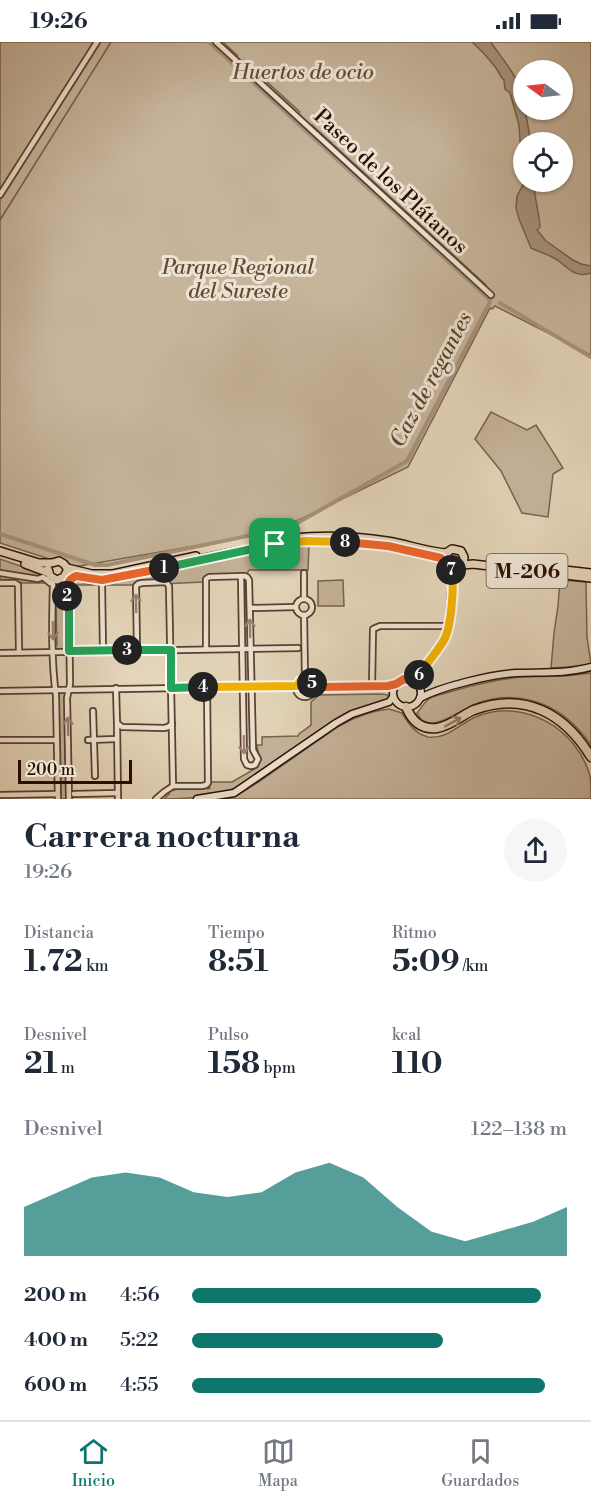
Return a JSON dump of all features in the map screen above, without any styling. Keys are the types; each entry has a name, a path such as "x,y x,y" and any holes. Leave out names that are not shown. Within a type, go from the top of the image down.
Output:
{"highway":[{"path":"402,706 414,722 436,729 488,705 512,704 531,707 548,713 565,724 583,743 591,757"}],"main road":[{"name":"M-206","path":"0,556 59,580 66,573 113,574 275,540 323,536 389,541 447,553 456,549 461,551 456,564"},
{"name":"M-206","path":"66,573 93,580 112,579 253,548 307,541 365,543 441,558 456,564 591,578"},
{"name":"M-206","path":"0,551 33,562 59,561 64,564 66,573"},
{"path":"447,553 445,558 456,564"},
{"name":"M-206","path":"456,564 479,560 591,573"},
{"path":"50,578 48,569 52,563"}],"street":[{"path":"0,195 97,42"},
{"name":"Paseo de los Plátanos","path":"216,42 491,296"},
{"path":"414,681 445,639 456,564"},
{"path":"66,573 69,609 69,799"},
{"path":"304,573 304,598"},
{"path":"4,574 15,580 18,587 19,652"},
{"path":"4,574 7,580"},
{"path":"0,795 58,796 53,583 50,578 38,581 0,581 0,576 4,574"},
{"path":"67,585 76,576"},
{"path":"206,649 206,579 209,577 241,576 246,576 249,580 253,750 258,759 257,764 247,765 244,759 241,576"},
{"path":"137,650 136,586 142,583 168,583 173,786"},
{"path":"102,585 103,651"},
{"path":"304,598 299,600 296,607 298,612 304,615"},
{"path":"304,598 313,606 310,612 304,615"},
{"path":"250,608 296,607"},
{"path":"304,615 305,679"},
{"path":"372,686 372,629 448,626"},
{"path":"0,652 298,648"},
{"path":"421,694 498,676 518,673 571,672 591,667"},
{"path":"305,679 311,681 316,687 311,695 304,696 299,694 297,686 305,679"},
{"path":"316,687 381,686 396,684 404,679 414,681 420,687 421,694 414,705 374,707"},
{"path":"197,799 234,793 336,723 352,714 389,702 396,684"},
{"path":"0,691 297,686"},
{"path":"381,686 388,689 402,706"},
{"path":"156,799 173,786 202,786 208,783 207,687"},
{"path":"74,794 118,796 116,688"},
{"path":"93,711 95,776"},
{"path":"117,723 125,728 164,728 172,724"},
{"path":"87,740 117,739"},
{"path":"0,740 57,740"}],"green space":[{"name":"Parque Regional del Sureste","path":"0,42 591,42 591,355 495,306 490,308 408,467 274,532 74,567 0,543"},
{"path":"491,412 527,430 536,425 563,468 553,474 548,517 522,513 501,471 475,439"},
{"path":"309,544 308,570 249,570 245,577 216,578 203,582 141,585 139,581 133,585 71,585 72,581 77,579 115,581 258,550"},
{"path":"0,559 46,575 50,583 0,580"},
{"path":"343,580 344,606 318,606 318,581"},
{"path":"560,580 586,582 587,637 591,664 551,668"},
{"path":"56,584 65,585 67,607 65,607 65,644 68,646 66,650 58,650 54,644 57,645 56,606 54,604"},
{"path":"591,673 591,746 567,719 556,711 531,700 491,699 436,723 422,721 417,713 432,697 471,686 520,677"},
{"path":"66,693 68,799 59,799 57,694"},
{"path":"319,695 388,695 389,699 338,718 238,787 208,796 164,799 169,794 168,792 177,789 208,789 211,782 232,782 258,767 261,759 257,745 262,745 262,737 298,736 311,725 311,702"},
{"path":"389,709 402,713 416,731 428,737 442,736 478,716 496,711 514,711 547,722 574,744 583,759 590,776 591,799 225,799 236,796 260,781 339,726 363,715"}],"shaded area":[{"path":"472,42 490,42 513,74 513,104 510,93 505,89 504,80"},
{"path":"518,120 527,120 529,132 519,132"},
{"path":"519,192 535,192 540,227 537,230 546,241 573,260 591,266 591,273 575,273 554,258 531,248 516,208"}],"waterway":[{"name":"Caz de regantes","path":"0,220 111,42"},
{"name":"Caz de regantes","path":"0,534 95,565 107,565 262,533 299,522 407,461 490,302 209,42"},
{"path":"223,42 238,56"},
{"path":"243,60 300,112"},
{"path":"312,125 486,285"},
{"path":"500,303 591,357"}],"route":[{"path":"307,541 365,543 410,550 441,558 450,568 453,582 448,630 445,639 414,681 404,679 388,686 320,687 314,686 311,681 305,679 297,686 171,688 171,650 69,651 67,585 72,578 76,576 93,580 112,579 275,544 307,541"}],"park label":[{"name":"Huertos de ocio","path":"303,72"}]}
